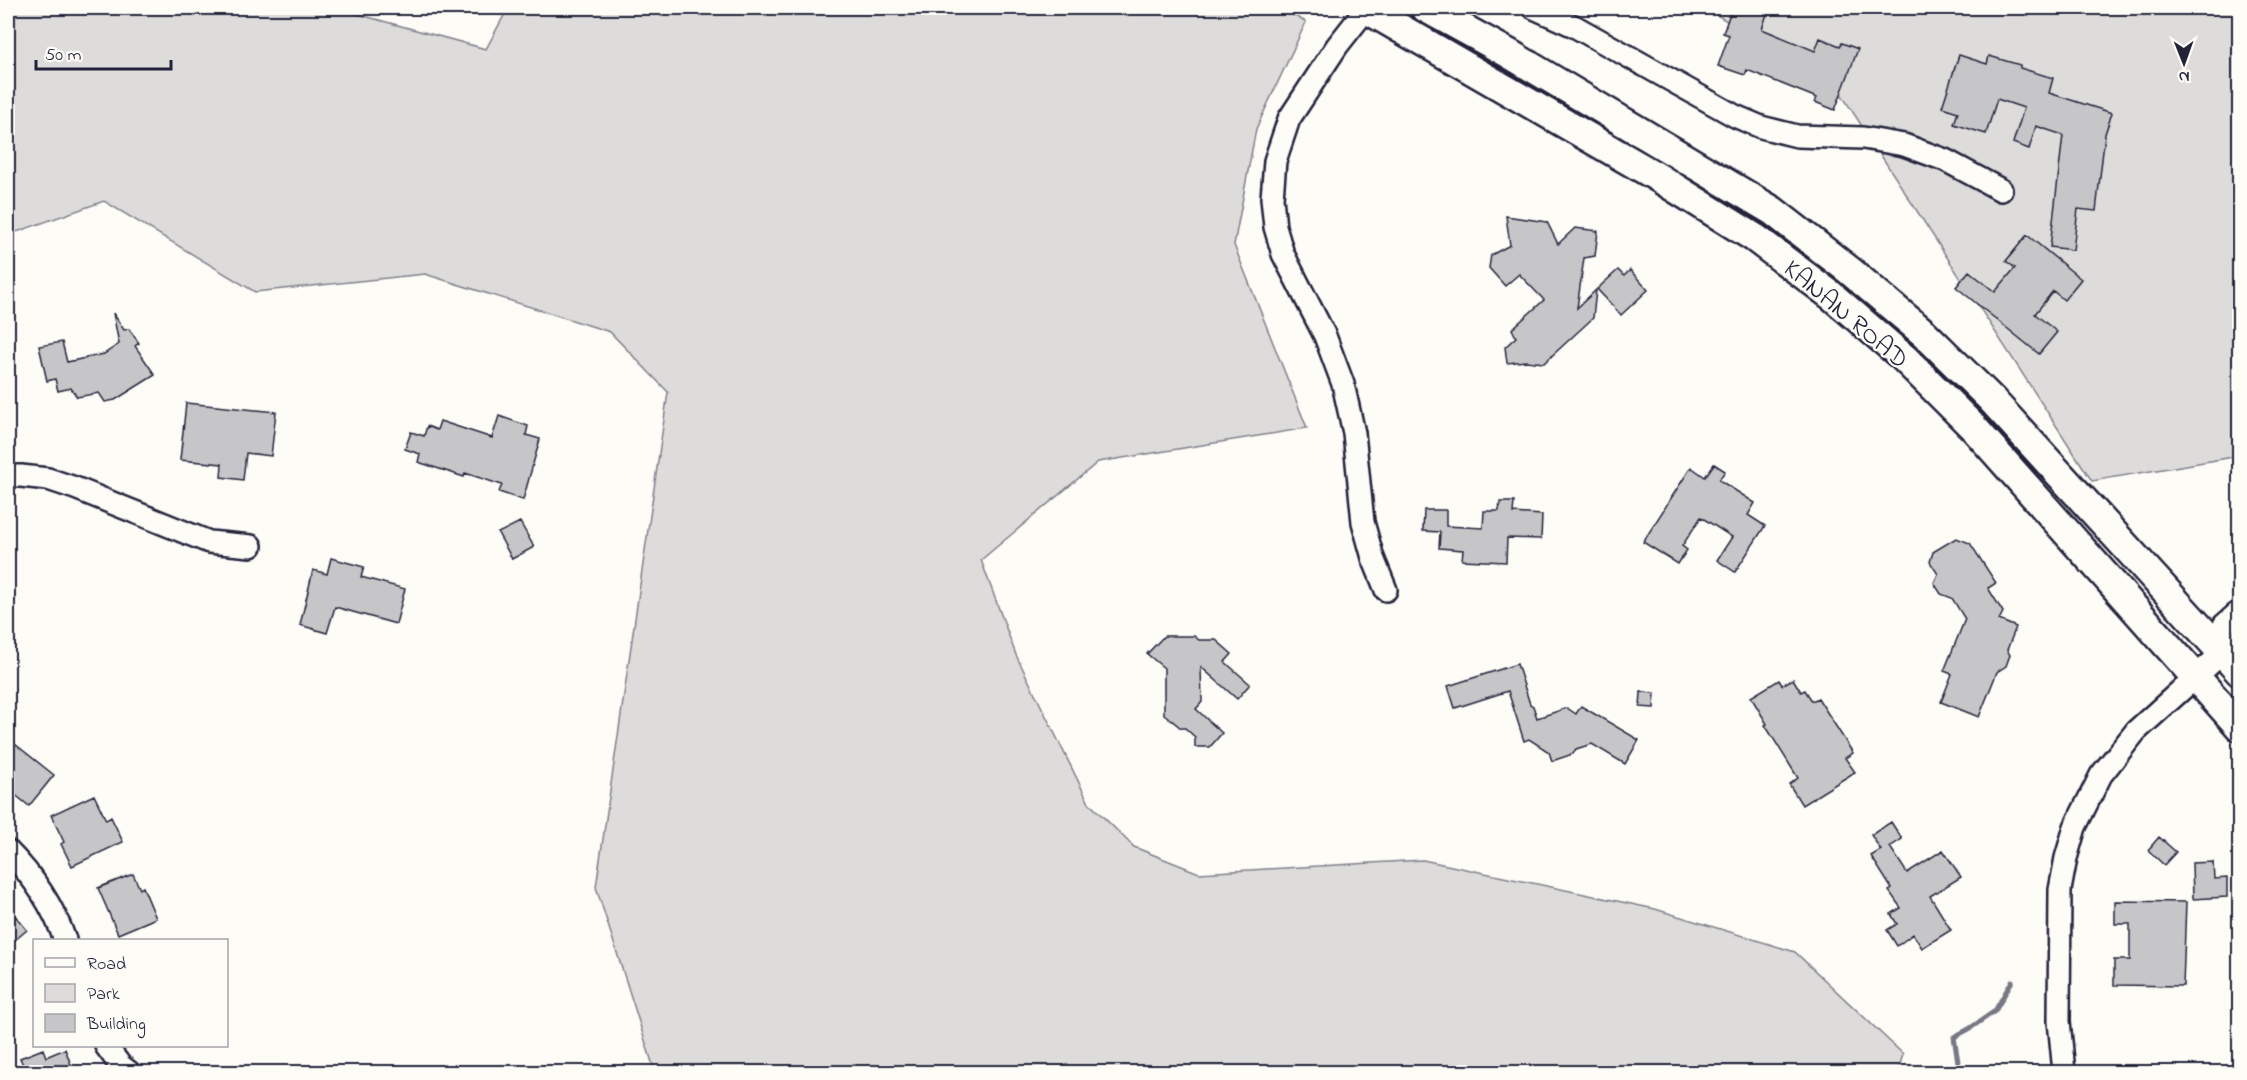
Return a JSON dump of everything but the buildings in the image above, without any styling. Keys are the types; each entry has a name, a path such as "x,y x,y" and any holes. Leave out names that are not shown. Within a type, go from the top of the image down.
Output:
{"main road":[{"name":"KANAN ROAD","path":"1366,8 1678,190 1755,238 1832,296 1904,358 1974,428 2240,727"},
{"name":"KANAN ROAD","path":"1426,8 1508,53 1763,205 1850,271 1925,334 1992,400 2234,660"}],"street":[{"path":"1366,8 1337,46 1289,119 1275,161 1272,198 1275,227 1283,254 1325,336 1343,384 1354,433 1363,522 1373,558 1386,590"},
{"path":"1534,8 1574,26 1735,116 1761,127 1797,135 1863,138 1904,145 1945,160 2001,190"},
{"path":"8,476 48,479 209,542 251,546"},
{"path":"2064,1072 2059,1021 2060,891 2075,827 2101,775 2129,740 2194,678 2234,660 2224,625 2240,611"},
{"path":"8,851 42,891 65,939"},
{"path":"107,1047 120,1065 129,1072"}],"green space":[{"path":"8,8 335,8 486,49 508,8 1281,8 1306,22 1256,129 1234,245 1307,428 1098,462 981,560 1016,655 1089,803 1134,847 1199,873 1423,860 1655,909 1795,952 1903,1054 1898,1072 655,1072 596,887 668,392 610,332 425,274 255,292 104,201 8,235"},
{"path":"1705,8 2239,8 2239,456 2092,481 1836,86"}],"waterway":[{"path":"1953,1072 1958,1062 1954,1037 1995,1011 2012,981"}]}
